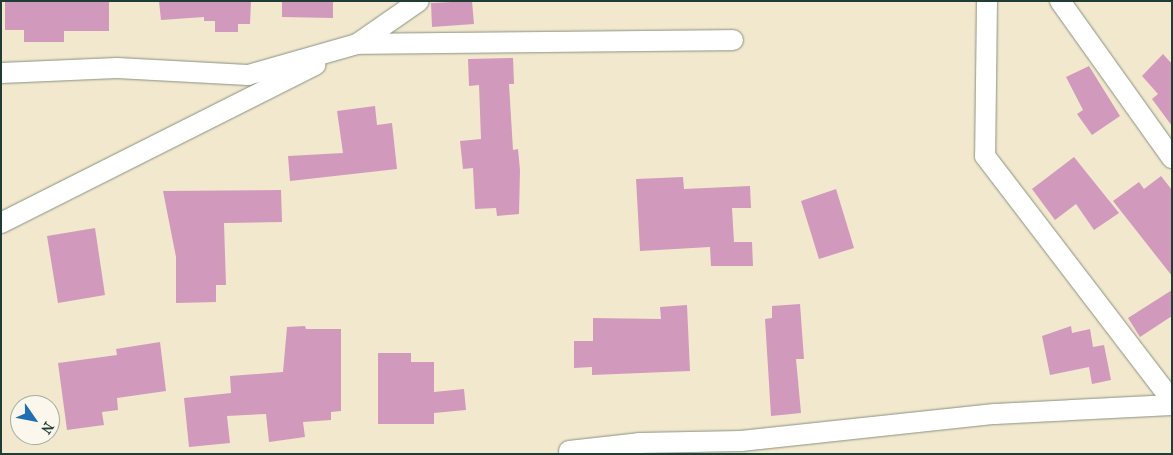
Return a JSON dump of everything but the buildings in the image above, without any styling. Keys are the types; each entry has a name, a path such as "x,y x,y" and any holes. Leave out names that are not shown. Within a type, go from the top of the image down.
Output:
{"street":[{"path":"1,223 357,44 419,1"},
{"path":"987,1 985,156 1172,400"},
{"path":"1060,1 1172,158"},
{"path":"1,73 117,68 248,75 357,44 733,40"},
{"path":"569,451 640,443 741,441 995,414 1172,405"}]}
